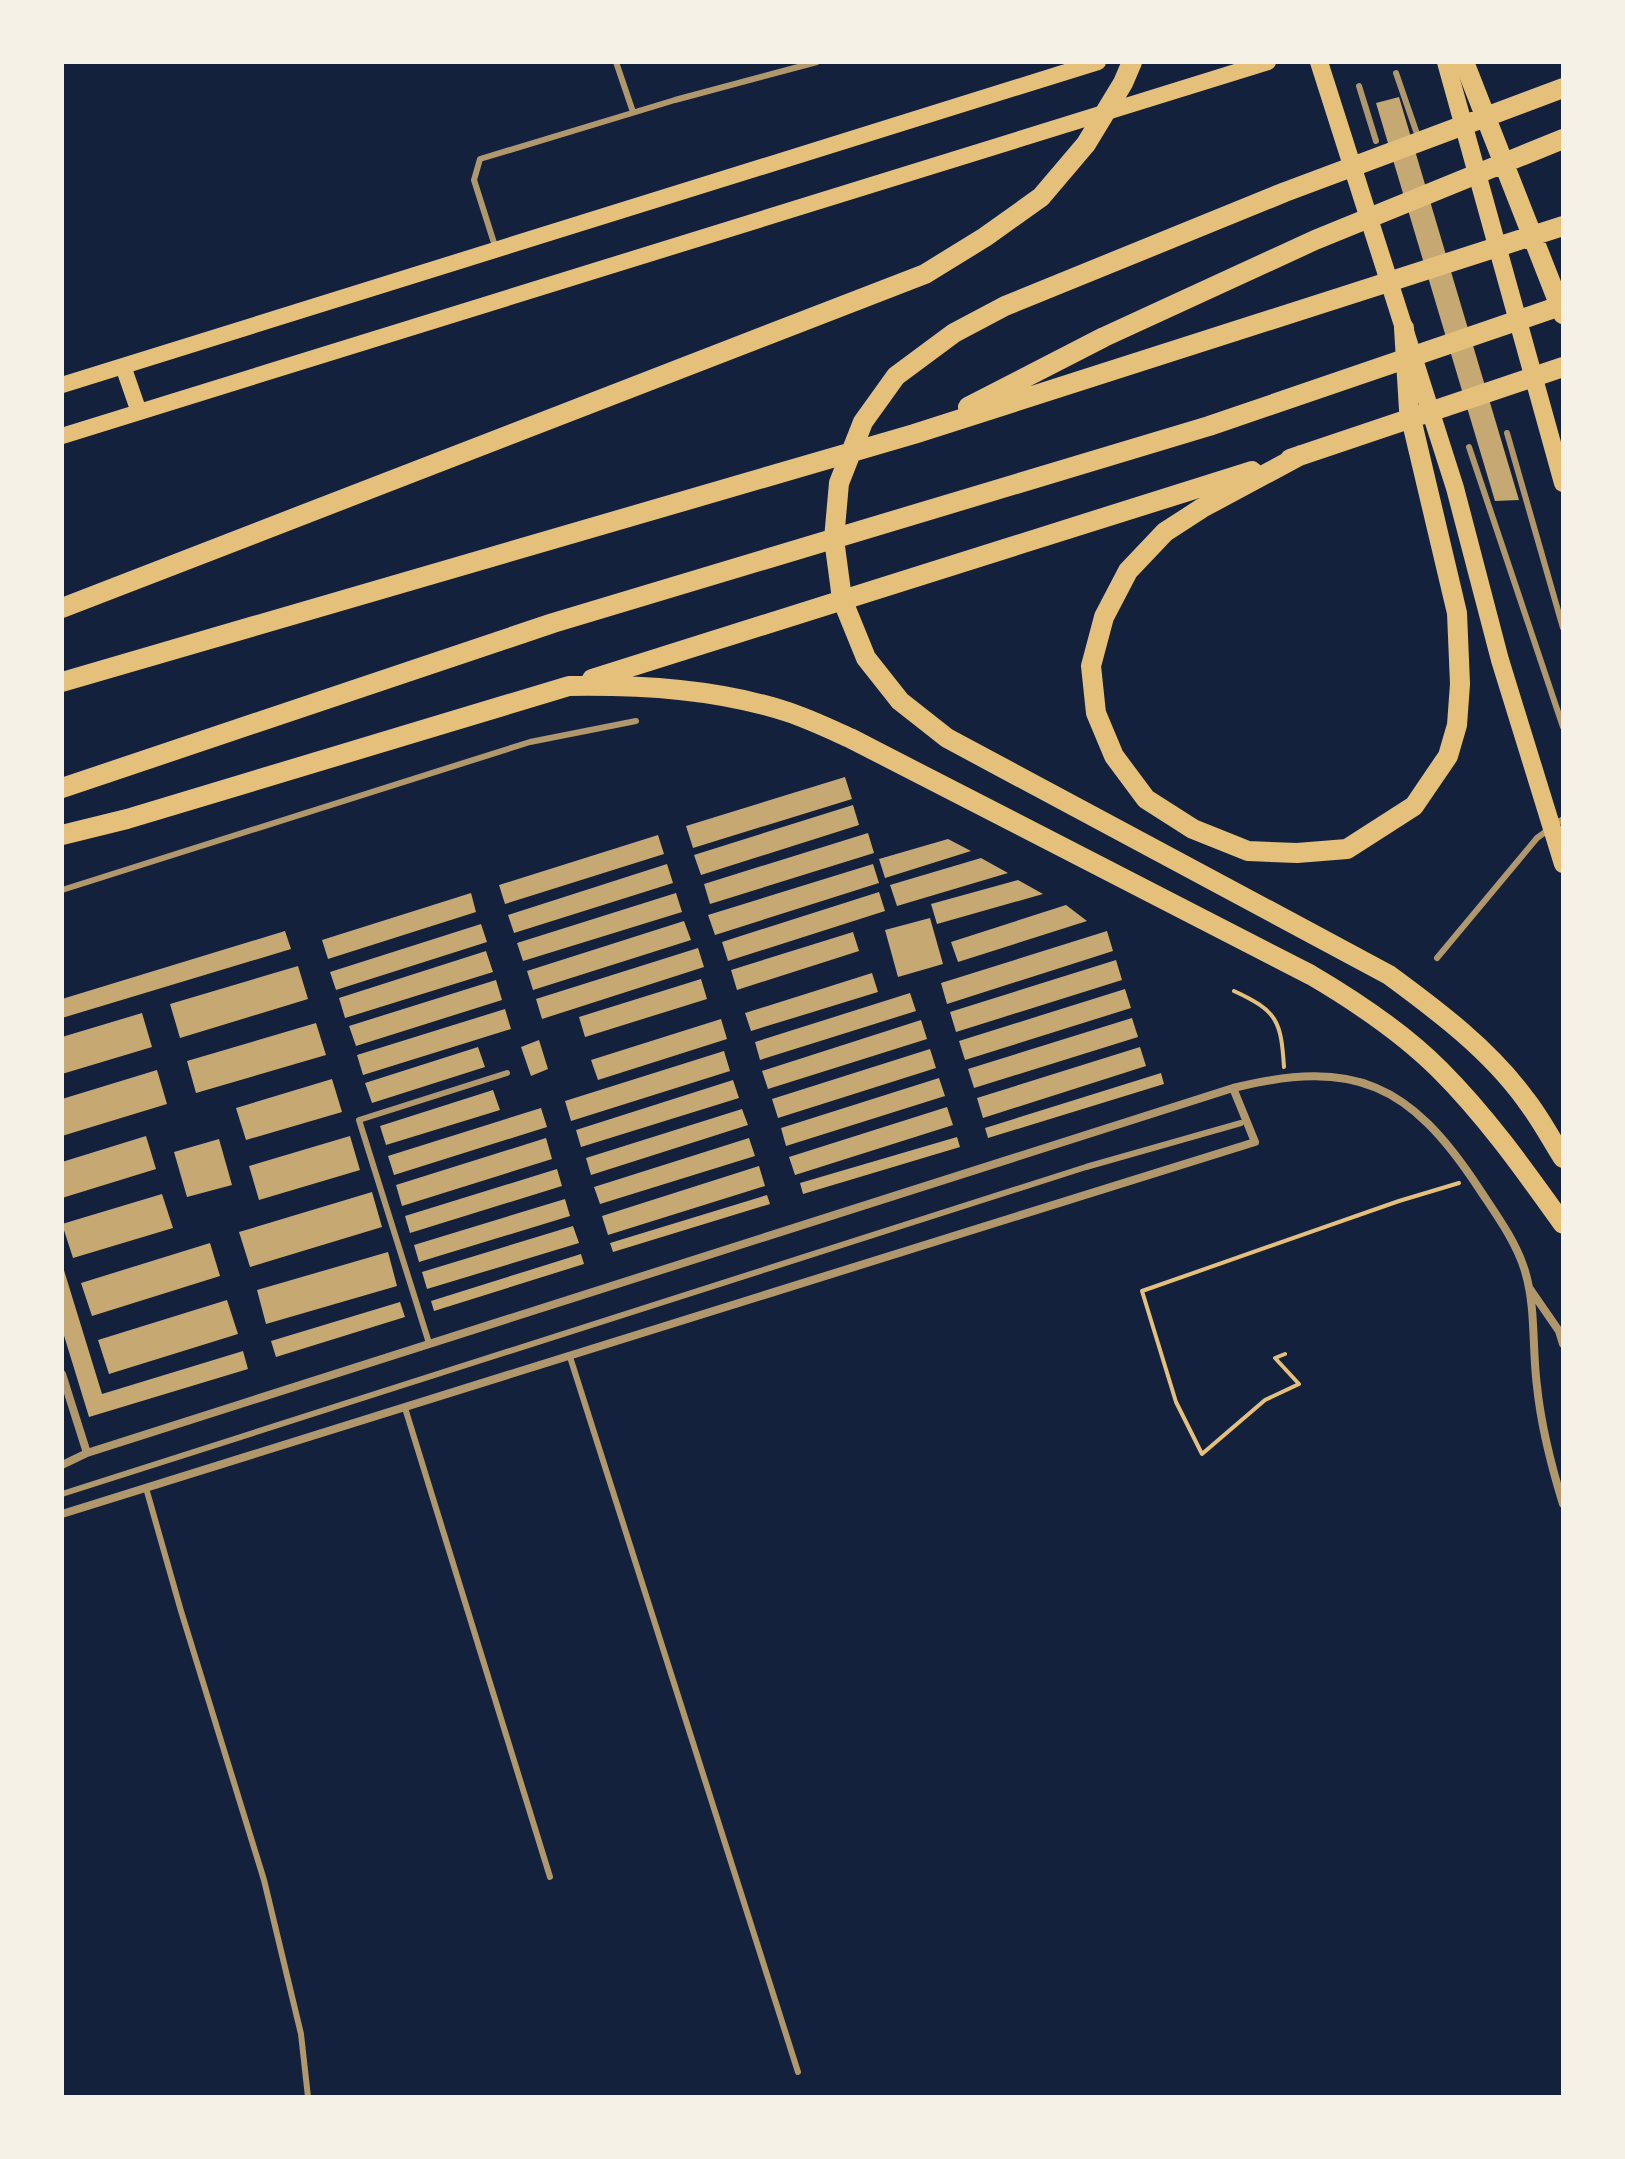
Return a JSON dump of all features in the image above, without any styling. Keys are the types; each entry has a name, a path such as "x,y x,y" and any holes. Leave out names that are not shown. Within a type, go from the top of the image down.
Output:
{"highway":[{"path":"62,608 925,274 1041,197 1086,144 1123,83 1132,62"},
{"path":"1464,62 1563,314"},
{"path":"1563,88 1285,192 1005,306 954,333 896,376 863,422 839,483 834,539 842,599 866,658 900,701 947,738 1389,975 1438,1011 1478,1047 1525,1099 1563,1158"},
{"path":"914,434 1104,337 1315,240 1563,139"},
{"path":"62,682 914,434 1563,226"},
{"path":"62,788 553,623 1209,426 1563,305"},
{"path":"1301,455 1202,508 1165,532 1128,571 1104,617 1091,666 1096,713 1114,756 1146,799 1193,829 1248,851 1297,853 1347,849 1414,806 1448,756 1457,725 1460,684 1457,613 1409,410 1404,328"},
{"path":"62,835 127,819 569,686 1301,455 1563,367"},
{"path":"569,686 625,685 678,690 731,697 789,712 850,738 1311,975 1356,1002 1440,1070 1477,1110 1563,1224"}],"main road":[{"path":"62,436 1268,62"},
{"path":"1319,62 1455,488 1500,660 1563,864"},
{"path":"1446,62 1563,483"},
{"path":"62,385 1094,64"},
{"path":"123,366 139,412"}],"street":[{"path":"1118,62 1131,104"},
{"path":"62,1465 87,1453 1233,1088 1311,1076 1347,1079 1378,1087 1408,1104 1434,1127 1473,1179 1518,1253 1529,1288 1543,1430 1563,1504"},
{"path":"62,1514 1255,1142 1233,1088"},
{"path":"1529,1288 1559,1331 1563,1344"},
{"path":"62,1374 87,1453"}],"lane":[{"path":"616,62 633,112"},
{"path":"496,250 474,180 480,159 633,112 817,62"},
{"path":"1396,73 1416,131"},
{"path":"1359,86 1376,141"},
{"path":"1507,433 1563,628"},
{"path":"1469,447 1563,727"},
{"path":"62,890 530,742 636,721"},
{"path":"1437,958 1537,838 1562,819"},
{"path":"429,1343 359,1120 507,1073"},
{"path":"62,1494 1086,1167 1241,1123"},
{"path":"570,1357 798,2072"},
{"path":"405,1408 550,1877"},
{"path":"146,1488 264,1880 301,2034 308,2097"}],"path":[{"path":"1234,991 1261,1003 1270,1011 1280,1035 1285,1078"},
{"path":"1285,1354 1275,1358 1299,1384 1265,1400 1202,1454 1176,1402 1142,1291 1399,1201 1473,1179"}],"building":[{"path":"1399,97 1519,500 1495,501 1376,103"},
{"path":"845,777 852,799 693,848 686,826"},
{"path":"853,805 859,825 701,875 694,855"},
{"path":"868,833 874,853 710,904 704,884"},
{"path":"658,835 664,854 505,904 499,885"},
{"path":"948,839 971,851 885,878 879,859"},
{"path":"981,858 1008,873 897,906 890,885"},
{"path":"667,864 673,883 514,933 508,915"},
{"path":"873,864 879,883 715,935 708,915"},
{"path":"1018,880 1043,894 937,924 931,904"},
{"path":"879,892 885,911 728,961 722,942"},
{"path":"471,893 476,912 328,959 322,940"},
{"path":"676,893 682,912 523,961 517,943"},
{"path":"1066,905 1087,921 958,962 951,942"},
{"path":"930,918 943,964 898,977 885,930"},
{"path":"684,921 691,940 533,990 527,971"},
{"path":"481,924 487,942 336,990 330,972"},
{"path":"285,931 291,949 62,1018 62,999"},
{"path":"1107,931 1113,951 947,1004 941,983"},
{"path":"853,932 859,951 737,990 731,970"},
{"path":"698,948 704,967 542,1019 536,999"},
{"path":"486,951 493,972 345,1018 339,998"},
{"path":"1116,960 1122,980 956,1032 950,1012"},
{"path":"298,966 308,999 180,1038 170,1004"},
{"path":"872,973 878,992 751,1031 745,1013"},
{"path":"701,979 707,999 585,1037 579,1017"},
{"path":"496,980 502,1000 356,1046 349,1026"},
{"path":"1125,989 1131,1008 965,1060 959,1041"},
{"path":"910,993 916,1011 760,1060 755,1042"},
{"path":"505,1009 511,1029 363,1075 357,1055"},
{"path":"142,1013 152,1047 62,1074 62,1037"},
{"path":"1132,1018 1138,1037 974,1088 968,1069"},
{"path":"721,1019 727,1039 598,1080 591,1060"},
{"path":"921,1020 927,1039 768,1089 762,1071"},
{"path":"316,1023 326,1055 196,1093 187,1061"},
{"path":"539,1040 548,1069 531,1076 521,1047"},
{"path":"478,1047 485,1067 372,1103 365,1083"},
{"path":"1140,1047 1146,1066 983,1118 977,1098"},
{"path":"930,1049 936,1068 778,1118 772,1099"},
{"path":"724,1051 730,1071 571,1121 565,1101"},
{"path":"157,1070 167,1104 62,1136 62,1099"},
{"path":"1161,1073 1164,1084 988,1138 985,1128"},
{"path":"939,1078 945,1096 786,1146 781,1128"},
{"path":"332,1079 342,1112 246,1140 236,1108"},
{"path":"733,1080 739,1098 581,1147 576,1130"},
{"path":"493,1090 500,1110 386,1145 380,1126"},
{"path":"947,1107 953,1125 795,1175 789,1157"},
{"path":"541,1108 547,1127 394,1175 388,1156"},
{"path":"742,1109 748,1125 591,1175 586,1158"},
{"path":"146,1136 156,1169 62,1198 62,1162"},
{"path":"350,1136 360,1170 259,1200 249,1166"},
{"path":"957,1137 960,1147 803,1194 800,1183"},
{"path":"546,1138 552,1159 402,1206 396,1185"},
{"path":"749,1138 755,1156 600,1204 594,1187"},
{"path":"219,1139 232,1185 187,1197 174,1152"},
{"path":"759,1166 765,1186 608,1235 602,1216"},
{"path":"557,1169 562,1186 410,1233 405,1216"},
{"path":"372,1192 382,1227 250,1267 239,1232"},
{"path":"162,1194 173,1228 73,1258 62,1224"},
{"path":"767,1195 770,1204 613,1252 610,1243"},
{"path":"565,1199 570,1216 419,1262 414,1245"},
{"path":"573,1226 579,1243 427,1289 422,1272"},
{"path":"210,1243 220,1276 92,1316 81,1283"},
{"path":"388,1252 397,1286 266,1324 257,1290"},
{"path":"581,1254 584,1264 434,1311 431,1301"},
{"path":"63,1267 102,1394 243,1351 248,1369 89,1417 62,1329"},
{"path":"227,1300 238,1334 109,1374 98,1340"},
{"path":"400,1302 405,1317 276,1357 271,1341"}]}
